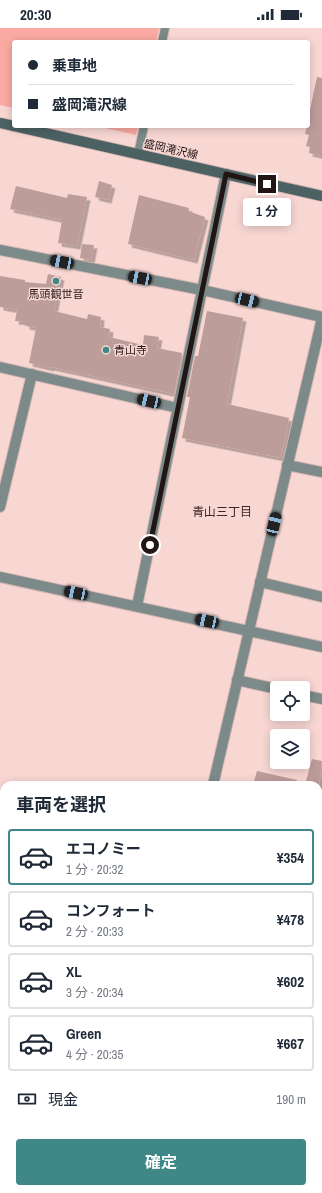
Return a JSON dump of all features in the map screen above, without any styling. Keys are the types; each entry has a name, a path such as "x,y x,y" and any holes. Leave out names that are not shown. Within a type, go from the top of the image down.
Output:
{"main road":[{"name":"盛岡滝沢線","path":"0,123 12,126"},
{"name":"盛岡滝沢線","path":"23,128 322,196"}],"street":[{"path":"138,606 226,174"},
{"path":"0,250 202,290 322,318 214,781"},
{"path":"0,367 178,408"},
{"path":"0,507 32,374"},
{"path":"288,465 322,472"},
{"path":"0,577 322,647"},
{"path":"260,582 322,597"},
{"path":"237,680 270,687"},
{"path":"310,696 322,699"}],"lane":[{"path":"162,40 165,28"},
{"path":"138,154 144,128"}],"shaded area":[{"path":"0,28 159,28 156,40 12,40 12,108 0,105"},
{"path":"105,128 138,128 136,135"}],"building":[{"path":"317,77 322,78 322,156 309,153 310,147 306,146 309,135 305,134 306,128 310,128 310,110"},
{"path":"99,181 112,185 108,200 95,197"},
{"path":"16,186 67,198 68,194 87,197 77,246 58,243 62,220 10,209"},
{"path":"139,195 189,208 188,211 205,217 194,260 128,244"},
{"path":"82,244 94,245 91,260 80,258"},
{"path":"48,274 61,277 54,311 87,319 88,314 101,317 100,327 110,329 109,337 143,345 144,335 159,337 157,348 182,353 174,394 29,363 36,328 26,326 26,322 15,321 17,310 0,307 0,276 25,280 25,282 46,284"},
{"path":"207,311 243,318 227,404 289,418 281,458 182,438 190,397 187,397 195,356 198,356"},
{"path":"312,759 322,761 320,781 306,781"},
{"path":"257,771 297,780 297,781 254,781"}],"place":[{"name":"馬頭観世音","path":"56,281"},
{"name":"青山寺","path":"106,350"}],"district":[{"name":"青山三丁目","path":"222,512"}],"route":[{"path":"150,545 226,174 267,184"}]}
